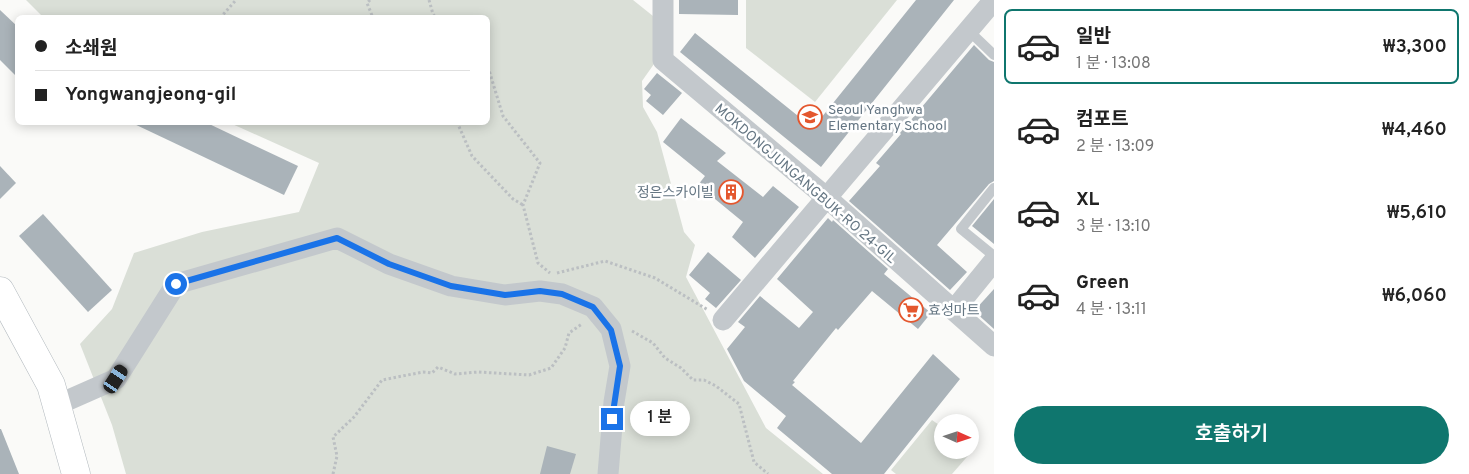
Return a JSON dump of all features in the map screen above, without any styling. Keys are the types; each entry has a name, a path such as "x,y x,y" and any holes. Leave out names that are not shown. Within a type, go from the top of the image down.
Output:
{"main road":[{"path":"0,291 51,385 76,474"}],"street":[{"name":"MOKDONGJUNGANGBUK-RO 24-GIL","path":"663,0 663,60 826,198 994,346"},
{"path":"723,320 992,1"},
{"path":"57,405 116,379 176,284 337,238 389,264 451,286 505,295 540,291 562,294 593,307 611,330 620,366 614,402 608,474"},
{"path":"954,310 994,261"}],"lane":[{"path":"968,30 994,55"},
{"path":"994,188 961,229 994,256"}],"path":[{"path":"223,15 236,0"},
{"path":"370,0 367,3 372,15"},
{"path":"429,0 434,15"},
{"path":"490,74 503,116 540,163 522,206"},
{"path":"458,125 472,156 522,206 538,263 557,279"},
{"path":"552,275 605,261 655,278 723,320"},
{"path":"333,474 337,456 333,437 354,417 382,380 423,372 432,373 438,367 455,374 478,372 529,375 551,368 565,348 569,333 589,318 593,307"},
{"path":"627,326 634,333 653,343 665,358 681,368 693,380 704,380 716,386 739,404 754,462 768,474"}],"shaded area":[{"path":"26,0 633,0 653,16 654,64 642,81 643,107 657,132 684,232 695,245 686,277 766,428 823,474 126,474 112,425 80,344 112,309 134,253 202,232 299,212 319,163 234,125 490,125 490,15 41,15"},
{"path":"746,0 897,0 815,102 746,48"},
{"path":"932,420 934,421 934,459 965,459 952,474 896,474 891,470"}],"building":[{"path":"679,0 738,0 738,15 679,14"},
{"path":"916,0 954,0 821,167 680,52 695,33 813,128"},
{"path":"0,10 15,24 15,75 0,60"},
{"path":"974,45 989,60 994,62 994,181 989,184 937,245 967,272 950,290 849,201 880,166 876,163 900,133"},
{"path":"657,73 682,93 663,115 646,101 651,95 644,89"},
{"name":"정은스카이빌","path":"681,118 726,153 717,161 763,197 773,186 799,207 755,258 732,237 743,222 698,185 705,176 663,142"},
{"path":"136,125 211,125 298,166 284,195"},
{"path":"0,166 16,183 0,199"},
{"path":"994,199 994,244 972,226"},
{"path":"43,214 112,290 88,312 19,236"},
{"path":"828,218 832,222 833,220 888,269 884,274 931,313 918,329 872,291 838,330 836,328 793,381 795,382 792,385 861,443 933,354 960,379 884,474 832,474 777,428 786,416 744,381 727,349 745,327 738,322 760,296 799,328 813,312 777,279"},
{"path":"708,252 741,280 716,308 705,299 710,293 689,275"},
{"path":"994,289 994,329 974,311"},
{"path":"1,429 19,474 0,474"},
{"path":"547,446 576,454 570,474 540,474"}],"place":[{"name":"Seoul Yanghwa Elementary School","path":"810,117"},
{"name":"정은스카이빌","path":"731,192"},
{"name":"효성마트","path":"911,310"}],"route":[{"path":"176,284 337,238 389,264 451,286 505,295 540,291 562,294 593,307 611,330 620,366 612,419"}]}
